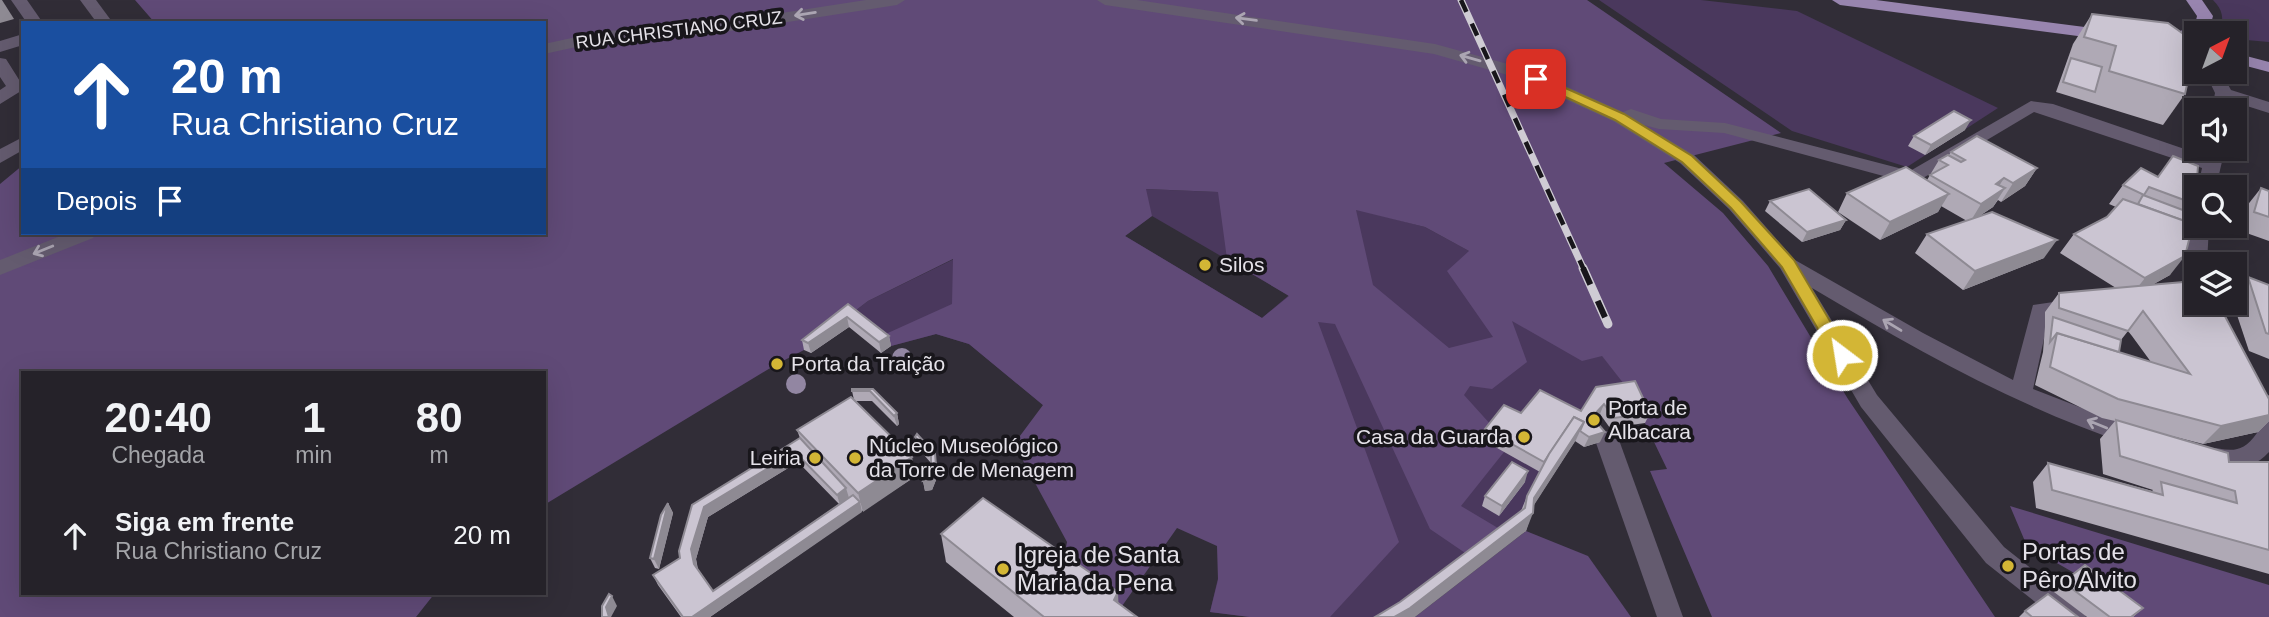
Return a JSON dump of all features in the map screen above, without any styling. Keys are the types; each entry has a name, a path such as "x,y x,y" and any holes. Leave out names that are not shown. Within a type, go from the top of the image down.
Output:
{"main road":[{"path":"1840,0 2120,37"},
{"path":"2164,43 2203,29 2205,16 2194,0"},
{"path":"2142,40 2184,47"},
{"path":"2247,52 2269,53"},
{"path":"2247,61 2269,66"}],"street":[{"path":"19,0 34,21"},
{"path":"88,0 104,21"},
{"name":"RUA CHRISTIANO CRUZ","path":"546,49 604,36 704,30 897,0"},
{"path":"1105,0 1436,49 1536,79 1659,124 1725,128 1913,178 2031,106 2047,108 2184,148"},
{"path":"0,47 21,40"},
{"path":"0,63 15,87 0,99"},
{"path":"1536,79 1619,117 1687,159 1736,205 1788,264 1869,401 1994,555 2073,617"},
{"path":"2247,105 2269,108"},
{"path":"0,158 21,143"},
{"path":"0,268 81,235"},
{"path":"1788,264 1907,334 2021,394 2125,435 2166,447 2221,461 2243,458 2262,447 2269,433 2261,409 2247,386"},
{"path":"2021,394 2040,310 2091,305"},
{"path":"1607,440 1670,617"}],"shaded area":[{"path":"135,0 1587,0 1781,133 1664,163 1723,213 1768,266 1848,399 1995,617 1712,617 1650,471 1667,469 1630,392 1602,356 1582,361 1512,321 1527,362 1492,389 1470,386 1464,395 1492,426 1504,452 1461,506 1508,534 1474,559 1430,529 1335,324 1318,322 1399,542 1330,617 1250,617 1210,612 1218,580 1217,546 1177,528 1115,616 1060,577 1067,542 1014,444 1043,405 969,344 936,334 891,346 879,337 952,304 953,259 868,301 804,350 546,504 546,371 21,371 21,595 433,595 416,617 0,617 0,184 21,167 21,235 546,235 546,21 153,21","holes":["1146,189 1218,192 1227,259 1289,296 1262,318 1125,236 1152,216","1356,210 1425,227 1469,251 1447,271 1493,337 1449,348 1373,285"]},
{"path":"1599,0 1701,0 1797,11 1998,108 1907,167 1792,131"},
{"path":"2213,0 2269,0 2269,42 2247,40 2247,21 2222,21 2219,7"},
{"path":"1145,189 1218,192 1356,209 1425,227 1519,278 1578,324 1630,392 1592,397 1520,515 1398,617 1250,617 1210,612 1240,485 1044,406 969,344 936,334 891,346 851,314 868,301 954,259","holes":["1152,216 1288,295 1262,318 1125,236"]},
{"path":"2010,506 2269,585 2269,617 2133,617 2076,574 2027,546"},
{"path":"1526,531 1588,556 1631,617 1415,617"}],"building":[{"path":"2092,14 2168,23 2184,34 2184,84 2187,84 2185,94 2109,71 2116,46 2084,37"},
{"path":"2071,58 2102,67 2095,92 2063,82"},
{"path":"1954,111 1971,120 1931,145 1914,136"},
{"path":"1977,136 2037,168 2013,183 2004,178 1996,184 2005,188 1981,204 1930,175 1948,165 1939,160 1948,155 1961,162 1965,160 1951,152"},
{"path":"2173,156 2198,166 2197,175 2184,175 2184,200 2149,187 2144,195 2123,185 2141,168 2158,177"},
{"path":"1906,167 1949,194 1890,222 1847,193"},
{"path":"2261,188 2269,191 2269,217 2254,212"},
{"path":"1809,189 1846,220 1807,232 1770,201"},
{"path":"2143,195 2184,210 2184,221 2138,204"},
{"path":"2123,199 2184,221 2184,238 2190,238 2184,257 2145,278 2074,234 2107,217"},
{"path":"1992,212 2057,240 1975,271 1927,234"},
{"path":"2248,277 2269,285 2269,334 2266,333"},
{"path":"2184,282 2184,315 2224,315 2269,399 2269,415 2221,426 2118,399 2050,367 2057,333 2190,374 2143,311 2128,331 2059,308 2059,293"},
{"path":"848,304 889,336 879,342 847,317 808,343 802,340"},
{"path":"2053,317 2121,340 2119,352 2057,333 2050,342"},
{"path":"1635,381 1650,413 1614,418 1604,404 1592,417 1605,432 1589,437 1580,431 1584,422 1574,417 1544,462 1485,429 1504,405 1521,413 1540,390 1581,411 1596,387"},
{"path":"852,389 873,389 897,413 894,416 870,391"},
{"name":"Núcleo Museológico da Torre de Menagem","path":"851,397 912,457 858,493 797,430"},
{"path":"1574,417 1584,422 1534,498 1533,513 1410,608 1394,617 1375,617 1400,602 1525,508 1527,496 1549,454"},
{"path":"2116,420 2228,453 2229,462 2269,462 2269,550 2052,490 2048,463 2163,495 2161,482 2237,503 2235,491 2120,456"},
{"path":"917,434 935,454 936,465 930,480 923,481 931,466 931,455 915,437"},
{"path":"800,438 846,488 837,495 795,452 704,507 691,549 694,564 713,591 853,495 860,502 692,617 683,617 653,575 680,558 679,551 692,505"},
{"path":"1512,462 1528,471 1502,506 1485,496"},
{"path":"983,498 1118,592 1114,600 1137,617 1044,617 941,534"},
{"path":"668,503 654,559 650,558 661,515"},
{"path":"2085,565 2143,608 2131,617 2110,617 2063,582"},
{"path":"609,594 612,596 606,607 609,617 602,617 602,606"},
{"path":"2048,594 2078,617 2032,617 2025,611"}],"railway":[{"path":"1461,0 1584,270"},
{"path":"1583,268 1608,324"}],"place":[{"name":"Silos","path":"1205,265"},
{"name":"Porta da Traição","path":"777,364"},
{"name":"Porta de Albacara","path":"1594,420"},
{"name":"Casa da Guarda","path":"1524,437"},
{"name":"Leiria","path":"815,458"},
{"name":"Núcleo Museológico da Torre de Menagem","path":"855,458"},
{"name":"Portas de Pêro Alvito","path":"2008,566"},
{"name":"Igreja de Santa Maria da Pena","path":"1003,569"}],"route":[{"path":"1536,79 1619,117 1687,159 1736,205 1788,264 1842,355"}]}
